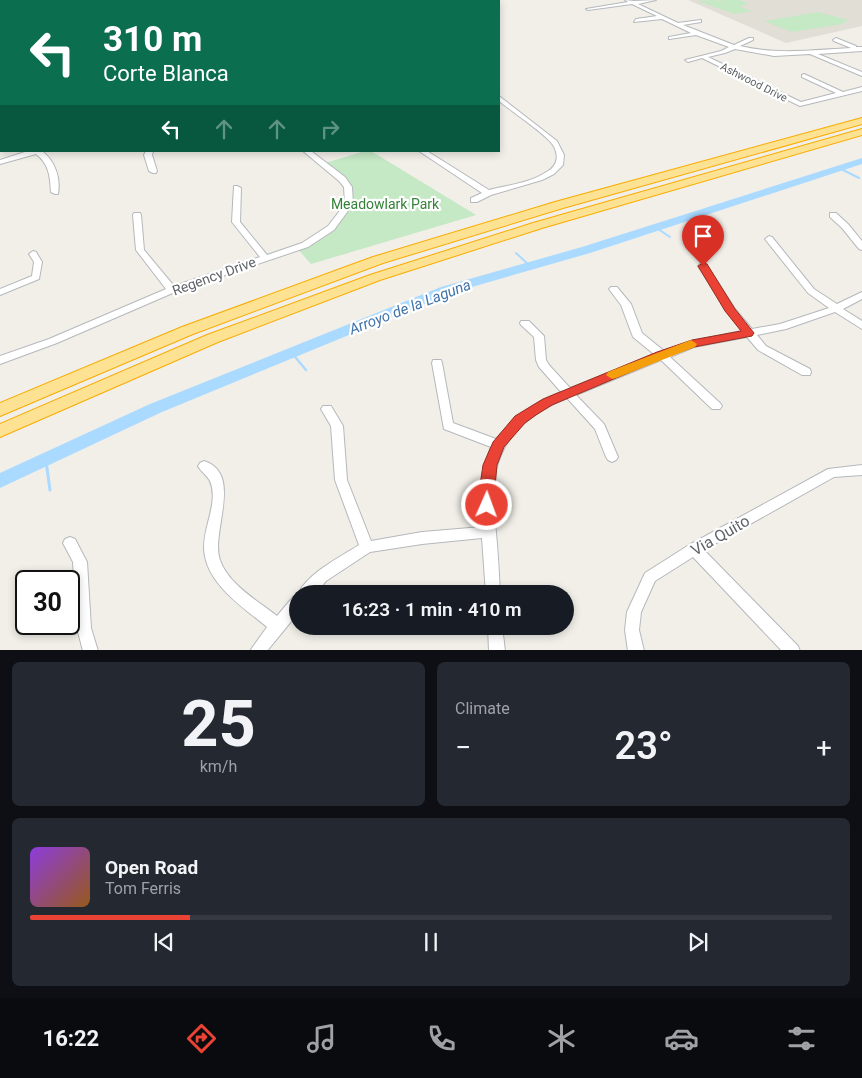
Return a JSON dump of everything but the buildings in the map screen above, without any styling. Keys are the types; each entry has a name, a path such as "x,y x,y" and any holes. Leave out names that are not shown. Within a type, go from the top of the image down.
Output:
{"highway":[{"path":"0,410 183,332 378,261 483,228 862,121"},
{"path":"0,430 195,346 388,273 503,236 862,132"}],"street":[{"path":"627,0 733,47 773,54 862,49"},
{"path":"588,10 654,0"},
{"path":"636,21 664,17"},
{"path":"678,24 700,21"},
{"path":"671,38 698,33"},
{"path":"688,60 704,57 751,39"},
{"path":"836,40 862,49"},
{"path":"810,52 862,74"},
{"name":"Ashwood Drive","path":"704,57 800,104 862,89"},
{"path":"804,76 843,94"},
{"path":"474,200 488,193 543,179 556,168 561,159 560,150 555,142 500,99"},
{"path":"0,162 34,152"},
{"path":"38,152 47,158 52,166 55,192"},
{"path":"150,152 148,155 153,171"},
{"name":"Regency Drive","path":"0,360 53,341 172,290 305,245 331,228 349,204 348,187 342,178 307,152"},
{"path":"425,153 488,193"},
{"path":"237,188 236,222 265,258"},
{"path":"137,215 140,250 172,290"},
{"path":"833,215 845,226 862,247"},
{"path":"769,238 811,291 862,326"},
{"path":"0,292 36,277 38,262 33,254"},
{"path":"703,266 731,311 748,333 768,352 806,372"},
{"path":"614,289 626,304 637,335 662,354 716,406"},
{"path":"493,585 486,492 490,465 498,445 520,420 547,402 662,354 692,344 782,327 835,309 862,295"},
{"path":"525,323 539,336 542,363 600,427 612,457"},
{"path":"436,363 448,426 498,445"},
{"path":"327,409 338,426 341,480 367,547"},
{"path":"204,466 215,479 218,489 211,555 216,568 232,589 276,625"},
{"name":"Via Quito","path":"636,650 632,630 634,612 650,577 694,549 832,472 862,470"},
{"path":"313,585 321,577 367,547 422,538 490,532"},
{"path":"70,543 80,562 84,628 90,650"},
{"path":"694,549 793,650"},
{"path":"257,650 289,611"},
{"path":"496,635 498,650"}],"shaded area":[{"path":"688,0 862,0 862,26 786,43"}],"green space":[{"path":"716,0 732,7 718,0 740,0 749,4 739,6 752,11 735,14 697,1"},
{"path":"818,12 848,20 843,24 792,32 764,21"},
{"name":"Meadowlark Park","path":"362,152 373,152 476,215 311,264 297,248 318,238 347,205 346,186 322,164"}],"waterway":[{"name":"Arroyo de la Laguna","path":"0,481 156,408 446,290 586,250 862,161"},
{"path":"839,168 859,178"},
{"path":"655,227 670,237"},
{"path":"516,253 530,266"},
{"path":"291,352 306,370"},
{"path":"46,461 50,490"}],"slow traffic":[{"path":"612,375 691,344"}],"route":[{"path":"487,505 486,492 490,465 498,445 520,420 547,402 662,354 692,344 748,333 731,311 703,266"}]}
